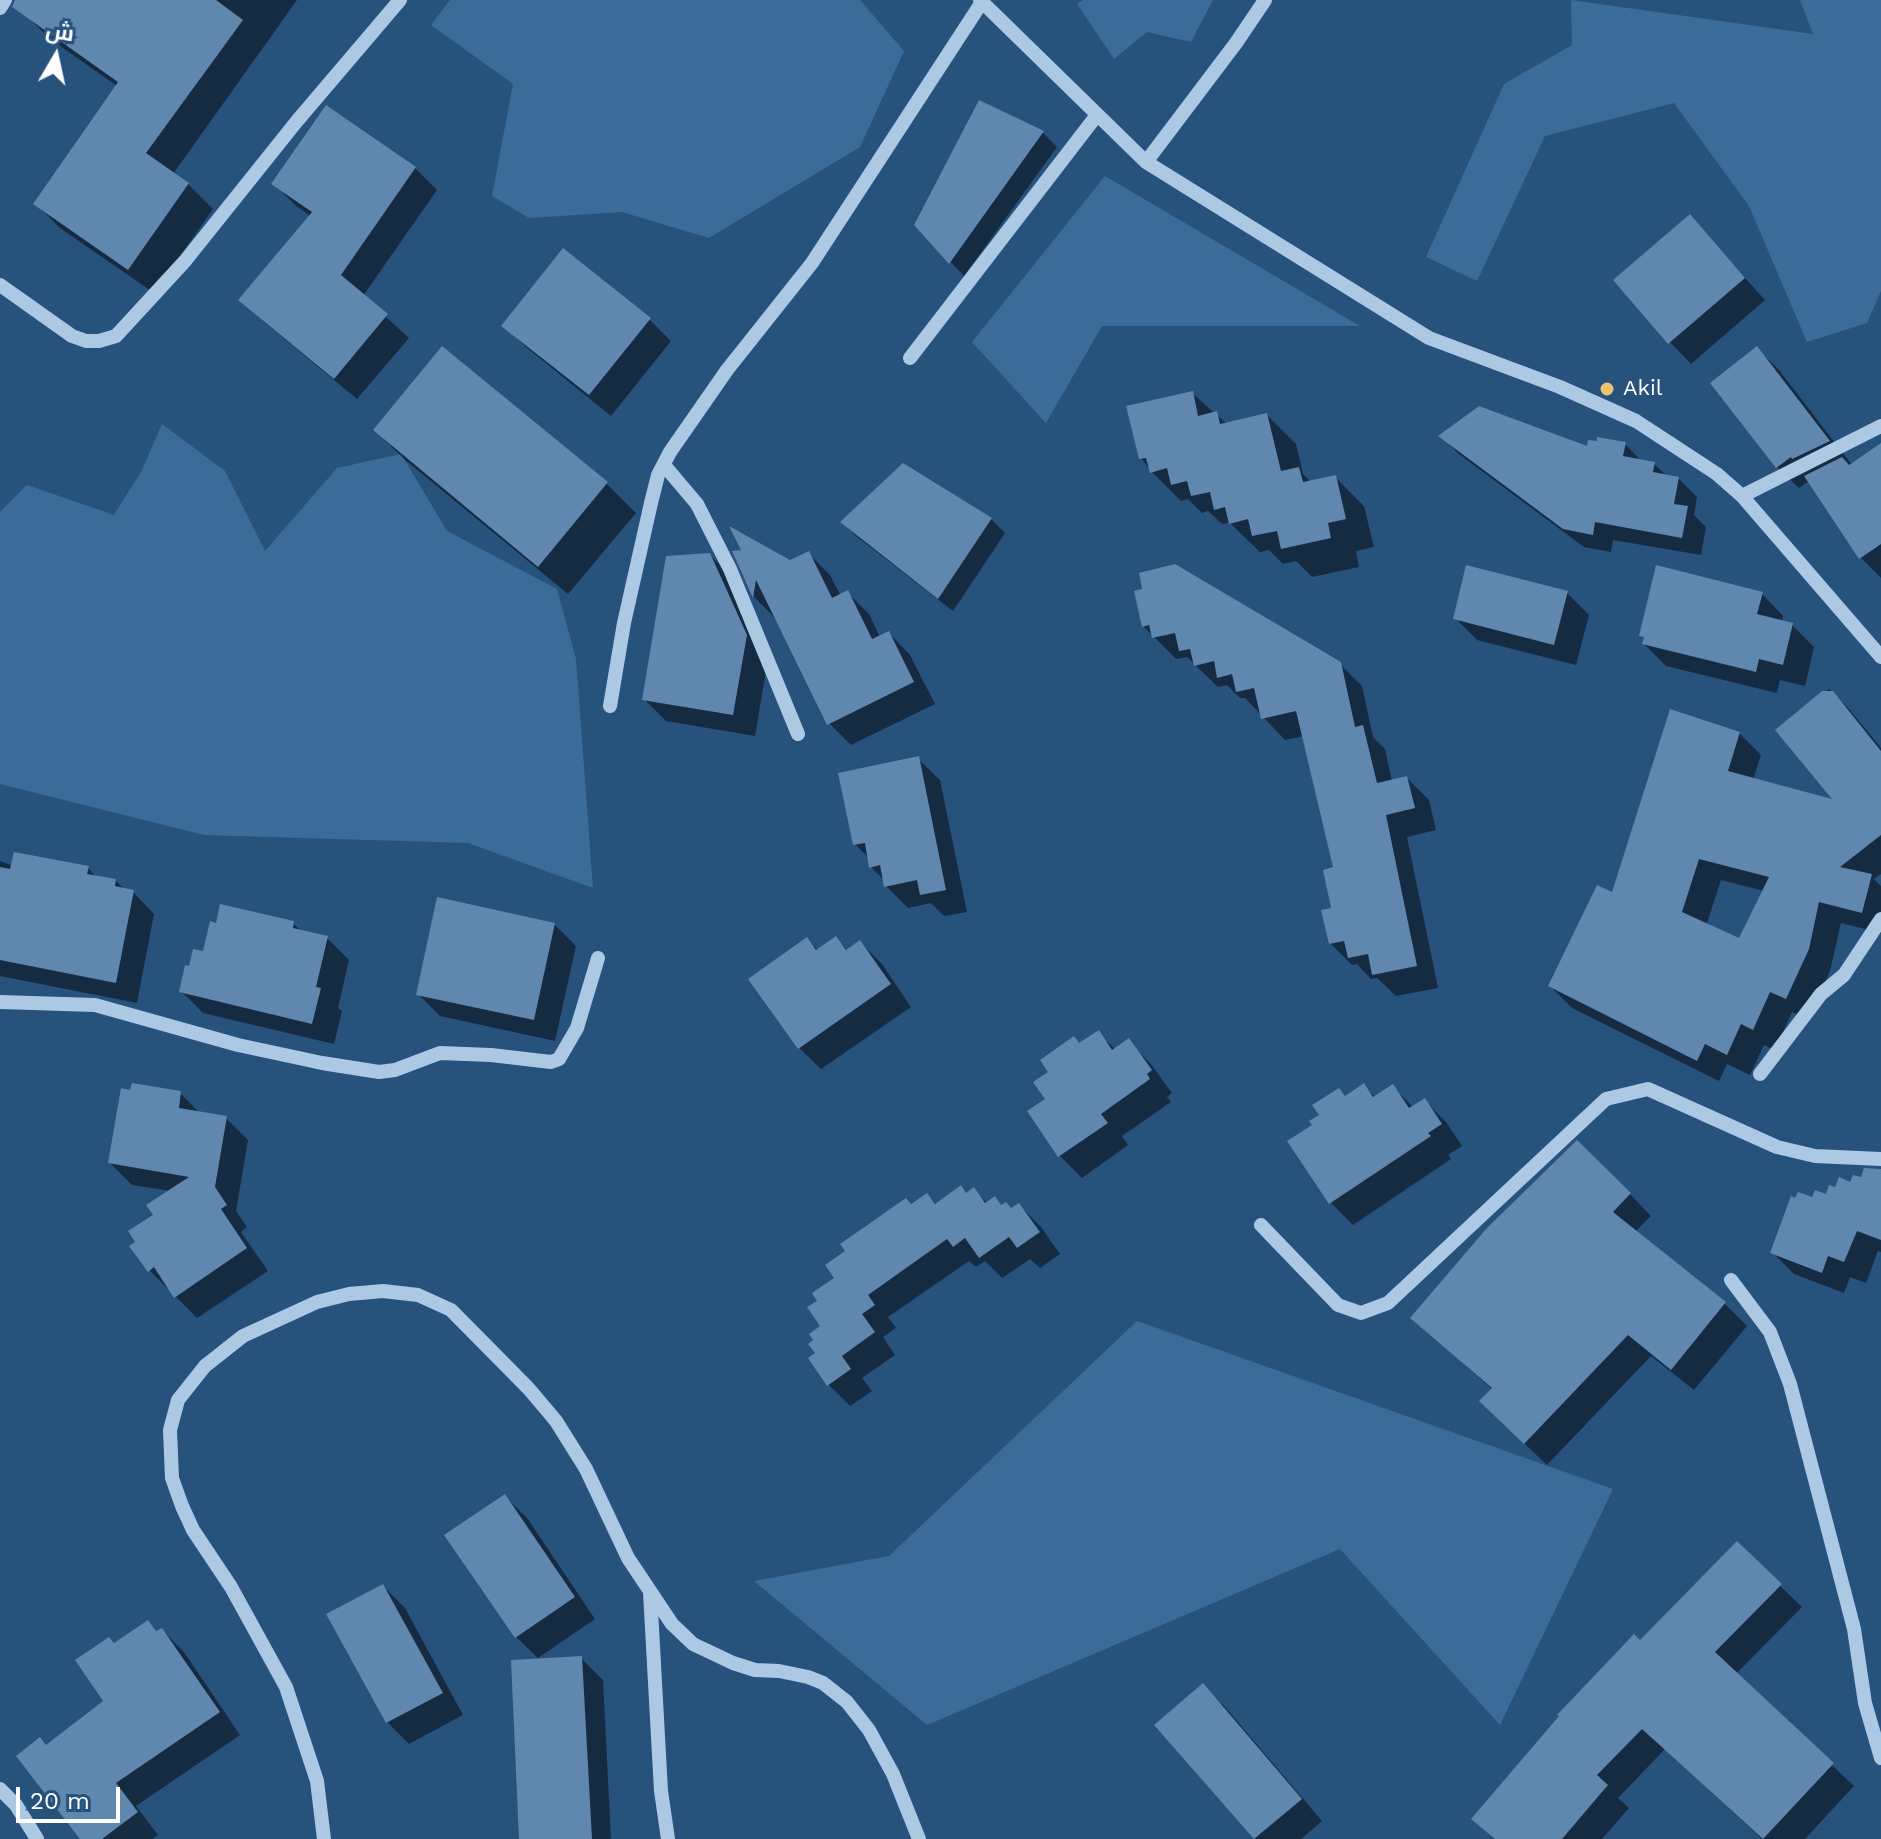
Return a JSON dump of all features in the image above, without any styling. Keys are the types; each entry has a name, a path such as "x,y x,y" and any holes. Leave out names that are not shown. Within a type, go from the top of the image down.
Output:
{"street":[{"path":"0,8 5,0"},
{"path":"0,285 72,336 99,341 116,336 185,261 297,121 400,0"},
{"path":"1146,162 1265,0"},
{"path":"610,706 624,623 658,475 678,439 727,370 812,263 981,1 1146,162 1429,338 1560,387 1636,421 1707,467 1742,496 1881,657"},
{"path":"910,358 1097,115"},
{"path":"1742,496 1881,426"},
{"path":"664,465 697,504 730,569 798,734"},
{"path":"1760,1074 1821,994 1844,975 1881,919"},
{"path":"0,1002 95,1005 238,1045 379,1072 395,1070 440,1053 453,1052 551,1062 559,1059 577,1028 598,958"},
{"path":"1261,1225 1338,1305 1361,1313 1388,1303 1606,1099 1648,1089 1777,1147 1815,1156 1881,1159"},
{"path":"1731,1280 1770,1332 1790,1384 1854,1629 1865,1703 1881,1758"},
{"path":"324,1839 317,1781 286,1687 231,1587 193,1530 172,1478 170,1430 178,1400 205,1366 243,1336 317,1302 349,1294 383,1291 418,1295 451,1310 516,1374 556,1421 586,1469 628,1558 672,1624 693,1644 744,1667 808,1677 823,1683 847,1702 869,1730 893,1774 919,1839"},
{"path":"650,1592 661,1791 668,1839"},
{"path":"0,1789 16,1805 37,1839"}],"shaded area":[{"path":"450,0 860,0 904,51 860,147 709,238 622,212 529,218 492,196 513,84 431,25"},
{"path":"1083,0 1213,0 1191,42 1147,32 1114,59 1077,4"},
{"path":"1571,0 1813,34 1800,0 1881,0 1881,291 1867,323 1807,342 1749,206 1674,103 1545,136 1477,281 1426,257 1504,84 1572,45"},
{"path":"1105,176 1360,326 1102,326 1046,423 972,342"},
{"path":"162,424 225,471 265,551 337,468 401,454 447,531 557,589 576,659 593,888 468,843 204,835 0,784 0,512 27,485 114,515 142,470"},
{"path":"1137,1321 1613,1489 1500,1725 1340,1549 927,1725 754,1581 889,1556"}],"building":[{"path":"15,0 216,0 243,20 146,153 189,183 128,270 33,204 118,82 12,7"},
{"path":"979,100 1044,131 949,264 914,225"},
{"path":"326,105 416,167 341,275 388,314 334,379 238,300 312,212 271,184"},
{"path":"1690,214 1745,278 1668,344 1613,280"},
{"path":"563,248 651,318 589,395 501,326"},
{"path":"442,346 608,482 538,567 373,430"},
{"path":"1757,346 1830,441 1791,457 1776,468 1710,383"},
{"path":"1193,391 1198,416 1217,411 1220,424 1267,413 1281,471 1299,467 1303,482 1336,475 1346,519 1328,523 1331,538 1281,549 1277,531 1252,536 1248,519 1229,524 1225,507 1214,510 1210,492 1191,496 1187,481 1171,485 1167,468 1150,473 1146,458 1139,459 1126,406"},
{"path":"1479,406 1587,446 1588,440 1597,441 1597,437 1626,442 1623,456 1655,462 1653,472 1679,477 1674,504 1688,506 1682,538 1595,522 1593,535 1563,529 1438,436"},
{"path":"1881,443 1881,544 1859,559 1804,476 1842,457 1849,465"},
{"path":"903,463 992,518 938,599 840,522"},
{"path":"729,526 790,560 809,551 832,598 848,590 872,639 889,631 914,682 827,725 756,580 753,598 732,551 741,550"},
{"path":"710,553 747,635 733,715 642,700 666,556"},
{"path":"1175,564 1341,662 1355,727 1363,725 1377,783 1407,776 1415,808 1386,815 1417,966 1372,975 1368,954 1348,958 1344,941 1329,944 1321,910 1331,908 1323,870 1333,867 1296,711 1261,719 1254,688 1236,692 1232,674 1217,678 1214,661 1194,666 1190,649 1179,651 1175,633 1152,638 1149,625 1142,627 1134,591 1142,589 1139,573"},
{"path":"1466,565 1568,591 1554,645 1453,619"},
{"path":"1656,565 1763,592 1757,614 1793,623 1783,665 1759,659 1756,672 1642,644 1644,637 1639,636"},
{"path":"1822,691 1833,691 1881,751 1881,835 1840,867 1872,874 1862,913 1819,902 1809,949 1786,999 1770,992 1753,1030 1741,1024 1727,1055 1705,1044 1697,1061 1548,986 1597,885 1612,892 1670,709 1740,732 1728,771 1832,799 1775,730","holes":["1699,859 1769,877 1739,938 1682,912"]},
{"path":"919,756 946,890 920,895 917,880 884,887 880,865 869,868 865,843 853,845 838,773"},
{"path":"14,852 89,866 87,874 116,879 115,886 134,890 116,983 0,960 0,867 10,869"},
{"path":"437,897 555,923 534,1020 416,995"},
{"path":"220,904 294,921 293,928 328,936 316,987 321,988 312,1024 179,992 185,965 189,966 193,949 203,951 210,921 216,923"},
{"path":"836,936 846,950 860,940 891,984 798,1049 748,979 807,937 816,950"},
{"path":"1099,1030 1112,1050 1129,1038 1152,1070 1147,1074 1150,1079 1101,1114 1108,1123 1058,1157 1027,1111 1045,1099 1033,1082 1048,1072 1040,1060 1074,1036 1079,1043"},
{"path":"132,1083 181,1091 179,1108 227,1116 215,1187 227,1205 221,1209 247,1248 174,1298 154,1267 148,1272 129,1246 135,1242 128,1231 153,1215 146,1205 189,1177 108,1163 121,1088 130,1090"},
{"path":"1364,1083 1373,1097 1393,1084 1409,1108 1425,1098 1442,1124 1428,1133 1431,1136 1329,1204 1287,1141 1312,1125 1309,1121 1319,1115 1312,1105 1339,1088 1345,1096"},
{"path":"1577,1140 1631,1193 1613,1212 1726,1302 1671,1370 1628,1335 1524,1444 1479,1401 1492,1388 1410,1318 1486,1229"},
{"path":"1864,1168 1881,1169 1881,1240 1857,1231 1844,1262 1828,1256 1822,1273 1770,1253 1791,1196 1795,1198 1798,1192 1812,1197 1815,1190 1826,1194 1829,1185 1835,1187 1839,1177 1850,1182 1853,1175 1861,1177"},
{"path":"961,1185 966,1193 974,1187 985,1203 995,1196 1001,1205 1006,1202 1011,1208 1019,1203 1040,1232 1017,1248 1009,1237 979,1258 965,1238 953,1247 947,1239 868,1295 875,1305 862,1314 875,1332 842,1356 851,1369 827,1386 808,1358 815,1353 808,1344 813,1340 809,1334 820,1326 807,1307 817,1301 812,1293 834,1278 825,1265 845,1251 840,1244 906,1198 911,1204 927,1193 935,1204"},
{"path":"505,1494 575,1597 515,1638 444,1535"},
{"path":"1737,1541 1782,1584 1715,1652 1834,1763 1763,1839 1642,1729 1597,1775 1608,1785 1562,1839 1495,1839 1471,1819 1557,1715 1634,1634 1640,1640"},
{"path":"383,1584 443,1693 386,1723 326,1614"},
{"path":"148,1620 156,1631 162,1628 220,1712 116,1783 138,1812 102,1839 80,1839 16,1756 40,1737 46,1745 103,1701 75,1660 109,1637 114,1643"},
{"path":"582,1656 592,1839 519,1839 511,1660"},
{"path":"1203,1683 1302,1799 1254,1839 1154,1725"}],"place":[{"name":"Akil","path":"1607,389"}]}
